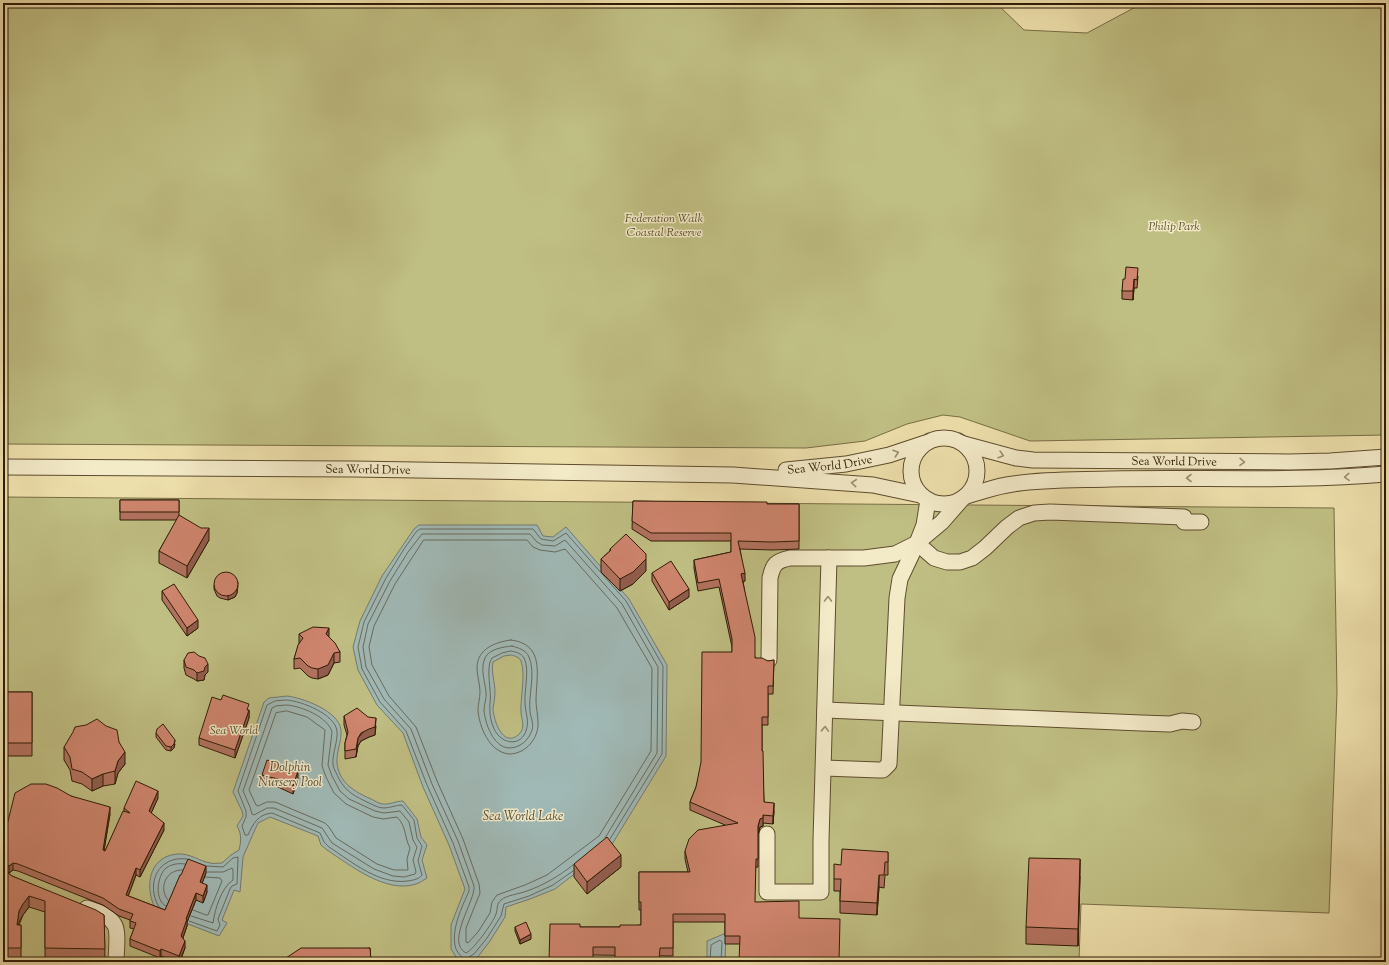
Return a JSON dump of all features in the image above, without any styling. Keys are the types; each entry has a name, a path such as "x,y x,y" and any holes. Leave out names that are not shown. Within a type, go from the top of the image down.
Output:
{"street":[{"path":"769,660 770,578 775,564 790,558 864,558 895,554 917,543 942,522 964,497 975,482 977,471 976,461 964,444 954,439 944,437 934,439 925,443 918,450 913,459 910,468 914,487 924,497 936,504 955,502 964,497"},
{"name":"Sea World Drive","path":"733,474 846,464 889,455 925,443"},
{"name":"Sea World Drive","path":"964,444 1016,458 1033,460 1289,462 1386,457"},
{"name":"Sea World Drive","path":"3,467 345,469 733,474 873,485 924,497"},
{"name":"Sea World Drive","path":"964,497 992,488 1040,481 1146,478 1313,479 1386,474"},
{"path":"896,598 900,579 924,525 924,497"},
{"path":"917,543 934,558 947,562 960,562 972,558 1019,518 1034,513 1050,512 1184,517 1184,522 1201,522"},
{"path":"824,768 879,770 889,764 896,598 893,573 895,554"},
{"path":"767,834 767,892 821,892 821,841 829,558"},
{"path":"825,710 1170,724 1193,722"},
{"path":"71,902 100,913 114,924 116,930 116,962"}],"green space":[{"name":"Federation Walk Coastal Reserve","path":"3,3 996,3 1024,30 1087,33 1143,3 1386,3 1386,435 1030,441 960,417 943,415 907,424 865,441 806,448 3,444"},
{"name":"Sea World","path":"3,497 1334,508 1337,693 1329,913 1081,904 1079,960 1054,962 3,962"}],"water":[{"name":"Sea World Lake","path":"419,525 537,525 543,536 553,537 566,527 629,599 667,665 666,756 611,846 555,889 506,907 505,917 477,958 462,962 456,957 451,949 451,925 465,889 449,845 423,787 403,733 377,705 358,670 353,647 360,621 382,576 414,529","holes":["511,655 517,657 521,661 523,672 521,707 523,726 522,731 515,737 511,738 505,737 497,726 493,708 495,698 493,662 504,656"]},
{"name":"Dolphin Nursery Pool","path":"287,696 302,699 327,711 339,723 341,734 337,755 338,770 344,781 349,786 378,803 387,804 403,801 417,819 421,837 427,845 422,860 427,878 417,884 405,886 381,882 357,870 327,850 321,845 318,836 270,817 258,823 243,857 240,892 234,890 222,920 227,923 219,936 157,912 150,894 150,885 154,868 159,861 167,856 182,854 210,863 222,863 239,850 241,838 237,826 243,816 233,792 264,702 269,698"},
{"path":"726,933 725,962 707,962 707,941"}],"building":[{"path":"1126,267 1138,268 1137,280 1134,279 1133,291 1122,291"},
{"path":"120,500 179,500 179,512 120,512"},
{"path":"633,501 767,502 767,504 799,504 799,541 738,541 745,573 741,574 755,637 755,658 762,658 768,661 774,660 773,686 768,686 768,717 762,717 764,802 774,803 773,816 763,815 763,818 760,819 758,826 758,859 756,859 755,902 799,901 799,918 840,919 839,962 739,962 740,936 725,936 725,914 673,914 673,948 660,948 659,962 615,962 615,947 593,947 593,962 549,962 550,924 580,924 580,927 620,927 620,925 641,925 639,872 690,872 685,851 689,839 698,830 738,823 690,802 696,787 701,762 702,652 732,652 732,639 719,579 698,583 694,560 731,552 731,533 651,533 632,521"},
{"path":"179,515 201,528 209,528 187,566 159,551"},
{"path":"626,534 646,554 646,559 633,572 620,579 601,559"},
{"path":"671,561 689,589 669,602 652,573"},
{"path":"226,572 234,576 238,584 234,592 226,596 218,592 214,584 218,576"},
{"path":"174,584 198,620 187,628 162,591"},
{"path":"313,627 329,628 326,634 335,643 340,652 334,653 328,665 318,669 308,666 300,658 294,659 298,645 303,638 299,634"},
{"path":"194,652 205,658 208,664 204,671 197,673 186,667 184,660 188,653"},
{"path":"4,692 32,692 32,743 4,743"},
{"path":"223,695 249,704 247,710 249,710 235,750 199,738 212,697 221,700"},
{"path":"357,708 368,717 376,718 375,727 361,733 358,738 356,749 345,751 345,743 348,732 344,716"},
{"path":"97,719 106,726 117,730 119,742 125,752 118,761 115,771 92,779 82,772 72,769 70,757 64,747 75,727 86,725"},
{"path":"163,724 175,740 171,747 166,746 156,733 157,729"},
{"path":"267,760 298,771 293,786 278,779 262,775"},
{"path":"136,781 158,791 149,811 164,823 140,870 136,868 126,895 165,910 188,859 206,866 200,882 207,885 203,896 196,893 181,936 185,941 179,956 161,949 160,951 130,939 136,923 130,921 133,914 119,909 103,898 18,864 13,863 9,866 3,863 3,832 5,833 15,793 31,784 46,784 71,796 110,807 103,850 105,851 123,811 130,813 124,808"},
{"path":"607,837 621,855 587,882 574,864"},
{"path":"842,849 888,852 888,862 885,862 884,875 879,875 877,903 840,901 841,879 834,879 834,864 841,865"},
{"path":"1029,858 1080,859 1078,929 1026,927"},
{"path":"6,868 8,873 12,876 96,910 104,915 105,949 45,948 45,901 29,896 19,911 17,925 21,925 21,948 3,948 3,871"},
{"path":"526,922 531,934 520,940 515,927"},
{"path":"301,948 370,948 371,960 268,962 286,958"}],"park label":[{"name":"Philip Park","path":"1174,226"}]}
